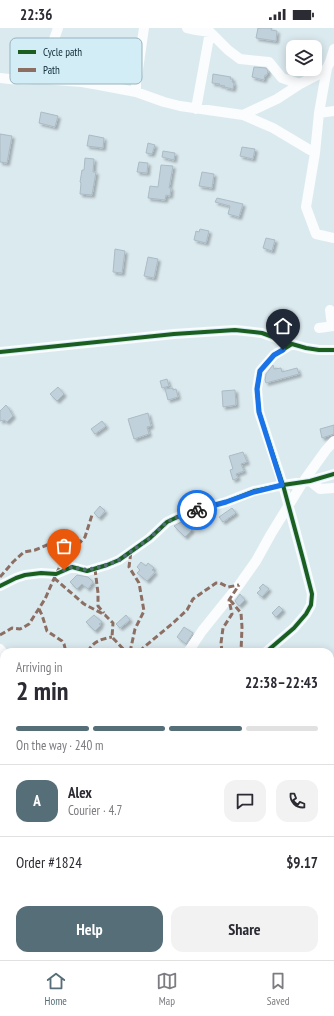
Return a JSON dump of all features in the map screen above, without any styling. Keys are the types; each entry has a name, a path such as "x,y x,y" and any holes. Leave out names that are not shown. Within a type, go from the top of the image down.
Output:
{"street":[{"path":"55,38 58,28"},
{"path":"142,42 144,28"},
{"path":"188,28 210,32 240,60 269,62 282,78 300,84"},
{"path":"196,108 210,32"},
{"path":"334,49 327,68 306,206 316,234 334,238"},
{"path":"243,115 277,99 327,68"},
{"path":"0,78 10,79"},
{"path":"93,84 136,92 180,106 243,115 273,128 315,153"},
{"path":"136,84 136,92"},
{"path":"319,113 334,112"},
{"path":"319,328 333,326 330,310"},
{"path":"0,352 174,334 235,330 262,333 306,348 334,350"},
{"path":"271,648 294,628 306,614 311,605 312,594 282,485 259,412 257,389 260,371 274,355 292,344"},
{"path":"191,648 202,631 248,573 288,507 326,450 334,441"},
{"path":"0,586 25,575 56,574 72,567 87,570 107,565 119,560 150,538 167,522 188,512 226,502 254,492 282,485 306,482 334,474"},
{"path":"306,482 320,489 334,488"}],"building":[{"path":"258,28 272,28 271,30 277,31 276,41 256,38"},
{"path":"254,67 266,68 268,71 264,80 252,77"},
{"path":"213,74 231,77 230,79 233,79 232,82 234,83 233,89 219,85 220,84 212,83"},
{"path":"41,112 58,116 55,127 39,123"},
{"path":"0,134 12,136 7,163 0,162"},
{"path":"89,135 104,138 103,148 87,146"},
{"path":"148,143 155,145 152,154 146,153"},
{"path":"242,147 255,149 253,159 240,156"},
{"path":"163,151 175,153 174,160 162,157"},
{"path":"85,158 94,159 93,172 96,172 92,195 80,194 80,182 82,170 84,170"},
{"path":"139,162 148,163 147,173 137,172"},
{"path":"161,165 173,166 169,188 171,188 170,196 166,195 165,200 148,198 150,186 158,187"},
{"path":"202,172 214,174 212,188 199,186"},
{"path":"217,198 243,204 239,217 228,214 230,206 215,202"},
{"path":"200,229 209,231 206,243 194,240 196,231 199,232"},
{"path":"266,238 275,240 272,251 263,248"},
{"path":"115,249 125,251 122,273 113,272"},
{"path":"148,257 158,259 154,278 144,276"},
{"path":"273,365 274,369 281,368 282,372 297,368 299,374 266,383 266,374"},
{"path":"167,379 169,386 162,388 160,381"},
{"path":"58,387 64,394 57,401 50,394"},
{"path":"173,388 173,390 176,389 178,397 168,400 165,389"},
{"path":"235,390 236,405 223,407 222,391"},
{"path":"6,405 13,416 7,422 4,420 0,421 0,411"},
{"path":"148,413 151,426 147,427 149,434 134,439 128,419"},
{"path":"102,421 106,426 95,434 91,429"},
{"path":"334,425 334,434 322,438 320,429"},
{"path":"243,452 247,462 241,464 244,471 236,474 238,478 233,480 230,470 233,469 229,456"},
{"path":"100,506 105,511 99,518 94,513"},
{"path":"232,508 236,513 223,522 219,517"},
{"path":"183,521 192,530 185,537 174,526"},
{"path":"141,562 146,566 148,563 154,568 152,570 155,572 147,581 137,573 140,570 137,567"},
{"path":"77,575 88,577 93,582 88,589 82,584 77,589 70,582"},
{"path":"263,584 269,589 262,597 257,593"},
{"path":"240,594 245,600 239,606 235,601"},
{"path":"279,606 283,610 276,617 272,613"},
{"path":"94,615 102,622 95,631 86,622"},
{"path":"126,615 130,620 120,628 116,624"},
{"path":"184,627 193,633 186,644 177,637"}],"marked path":[{"path":"0,635 12,628 20,629 29,624 45,599 63,561 85,537 92,515"},
{"path":"0,577 24,552 35,550 55,540 81,541"},
{"path":"131,551 129,567 139,583 144,611 135,629 131,648"},
{"path":"95,569 98,606 104,613"},
{"path":"54,578 84,604 105,615 113,623 112,637 122,648"},
{"path":"143,648 187,610 193,599 216,583 220,583 228,587 239,585"},
{"path":"222,648 223,628 232,614 229,600 239,585"},
{"path":"230,600 241,613 241,648"},
{"path":"39,609 47,631 62,641 65,648"},
{"path":"91,648 97,642 112,637"}],"cycle path":[{"path":"0,352 174,334 235,330 262,333 306,348 334,350"},
{"path":"271,648 294,628 306,614 311,605 312,594 283,485 259,412 257,389 260,371 274,355 292,344"},
{"path":"0,586 25,575 41,573 56,574 72,567 87,571 107,565 119,560 150,538 167,522 188,512 226,502 254,491 310,481 334,474"}],"way so far":[{"path":"64,570 72,567 87,570 119,560 150,538 167,522 188,512 197,510"}],"route":[{"path":"197,510 282,485 259,412 257,389 260,371 274,355 283,350"}]}
